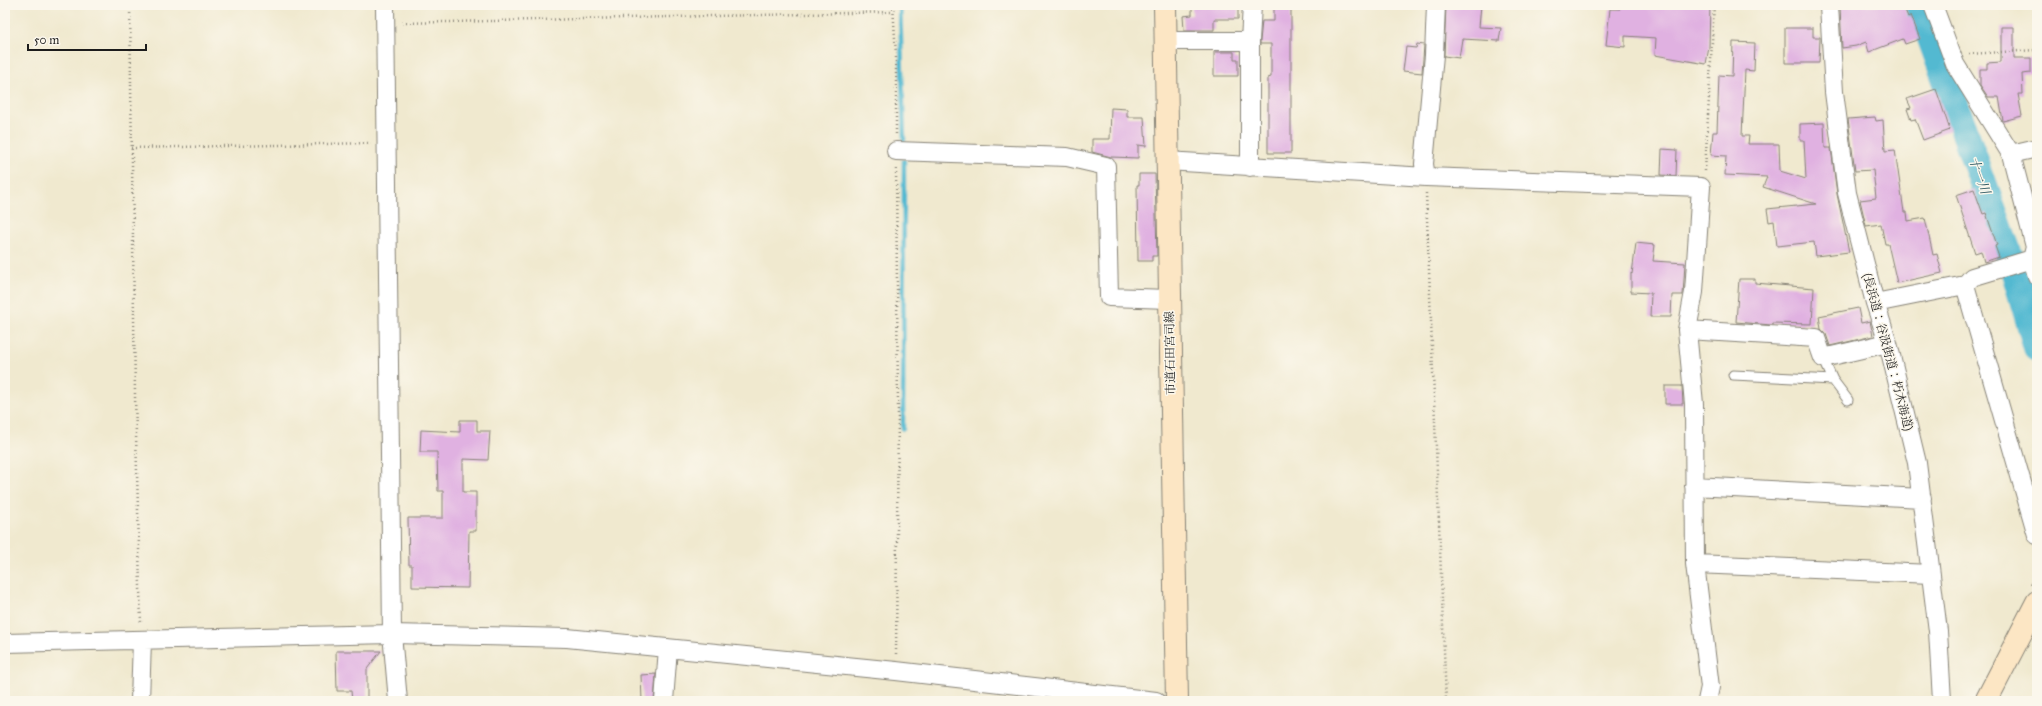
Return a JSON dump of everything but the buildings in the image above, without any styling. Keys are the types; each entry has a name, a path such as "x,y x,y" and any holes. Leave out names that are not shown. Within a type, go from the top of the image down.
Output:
{"street":[{"path":"385,5 392,634 398,701"},
{"name":"市道石田宮司線","path":"1165,5 1177,701"},
{"path":"1250,166 1250,41 1252,5"},
{"path":"1426,177 1424,164 1434,55 1436,5"},
{"name":"(長浜道：谷汲街道：朽木海道)","path":"1829,5 1834,92 1847,193 1875,303 1888,343 1917,463 1938,631 1942,701"},
{"path":"1875,303 1965,285 1972,277 2034,268 2035,246 2011,154 1954,64 1933,5"},
{"path":"1165,41 1250,41"},
{"path":"2011,154 2037,148"},
{"path":"896,151 1067,157 1106,166 1109,297 1169,299"},
{"path":"1167,161 1426,177 1701,187 1694,292 1687,330 1694,404 1695,564 1710,687 1707,701"},
{"path":"1965,285 2037,535"},
{"path":"1687,330 1816,338 1823,358 1888,343"},
{"path":"1694,486 1922,498"},
{"path":"1695,564 1931,574"},
{"path":"1986,701 2037,602"},
{"path":"5,643 392,634 567,638 896,671 1156,701"},
{"path":"140,701 142,640"},
{"path":"664,701 668,648"}],"lane":[{"path":"1823,358 1833,380 1848,400"},
{"path":"1733,375 1833,380"}],"path":[{"path":"130,5 135,396 142,640"},
{"path":"893,5 896,55 898,407 896,671"},
{"path":"1701,187 1705,175 1714,5"},
{"path":"386,24 893,12"},
{"path":"1951,55 2036,50"},
{"path":"131,148 386,143"},
{"path":"1426,177 1446,701"}],"waterway":[{"path":"900,5 904,140"},
{"name":"十一川","path":"1919,5 2014,269 2037,347"},
{"path":"903,429 904,161"}]}
